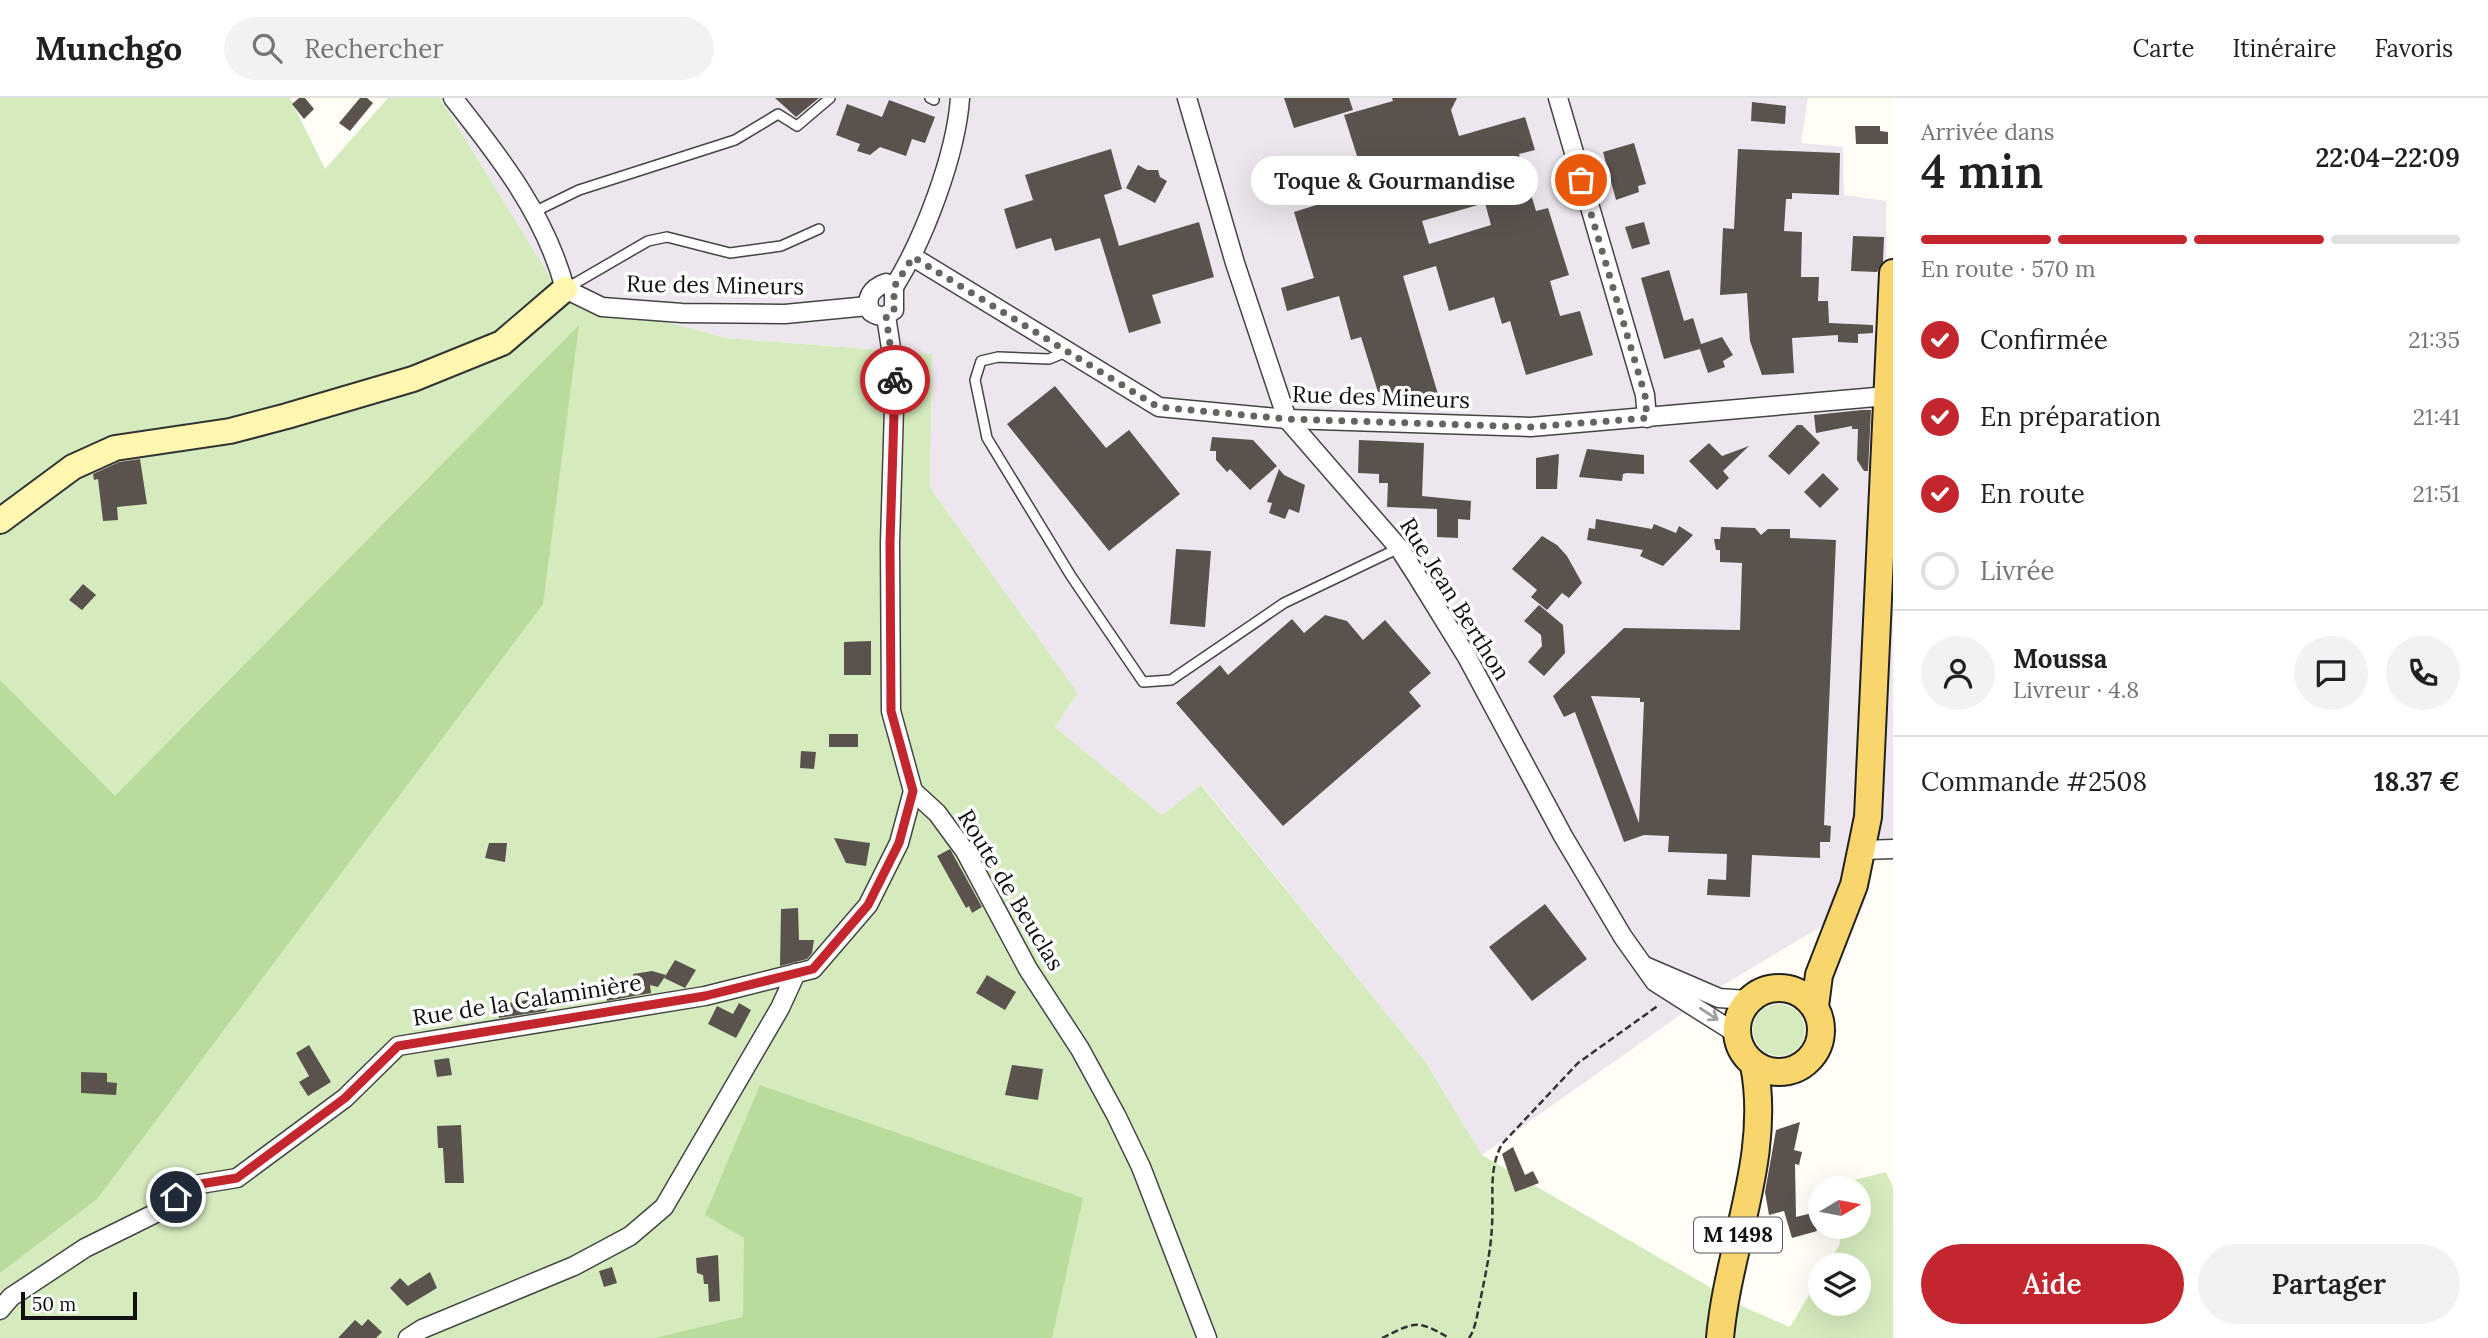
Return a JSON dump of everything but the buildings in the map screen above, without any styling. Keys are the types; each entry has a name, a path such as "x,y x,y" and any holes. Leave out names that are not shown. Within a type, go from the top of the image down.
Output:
{"main road":[{"name":"M 1498","path":"1758,1139 1789,1072 1810,1060 1820,1042 1820,1018 1815,1006 1819,975 1848,903 1863,850 1869,796 1893,273"},
{"name":"M 1498","path":"1747,1000 1764,989 1784,987 1833,937"},
{"path":"1784,987 1795,990 1815,1006"},
{"path":"1737,1034 1738,1017 1747,1000"},
{"name":"M 1498","path":"1720,1338 1725,1294 1758,1139 1759,1094 1754,1065 1741,1046 1737,1034"},
{"path":"1754,1065 1772,1072 1789,1072"}],"street":[{"path":"0,521 74,467 115,448 230,431 287,416 413,379 502,343 565,289 558,261 534,212 494,150 453,98"},
{"path":"894,287 886,283 872,290 868,306 878,316 886,316 894,310 894,287 913,257 940,180 958,118 960,98"},
{"name":"Rue Jean Berthon","path":"1187,98 1235,263 1287,419 1399,548 1467,657 1563,836 1655,982 1737,1034"},
{"path":"1558,98 1645,395 1647,418"},
{"name":"Rue des Mineurs","path":"913,257 1158,407 1287,419 1531,427 1876,397 1889,400"},
{"name":"Rue des Mineurs","path":"565,289 602,307 682,313 785,314 868,306"},
{"path":"886,316 895,374 890,543 891,711 913,791"},
{"name":"Rue de la Calaminière","path":"0,1310 11,1297 85,1248 164,1209 188,1186 237,1178 345,1098 398,1046 705,996 813,969 868,905 899,843 913,791"},
{"name":"Route de Beuclas","path":"913,791 937,813 965,851 1028,969 1080,1049 1116,1115 1146,1179 1207,1338"},
{"path":"1863,850 1893,849"},
{"path":"1644,965 1718,998 1747,1000"},
{"path":"408,1338 422,1329 574,1266 630,1236 664,1207 780,1008 796,973"}],"lane":[{"path":"534,212 579,190 735,140 778,114 797,126 831,98"},
{"path":"565,289 648,241 667,237 730,253 780,246 819,229"},
{"path":"1066,352 1049,359 998,357 981,361 975,380 987,438 1071,576 1143,682 1171,680 1284,603 1399,548"}],"path":[{"path":"1469,1338 1474,1328 1488,1265 1493,1223 1492,1178 1495,1158 1502,1144 1578,1063 1645,1018 1670,992"},
{"path":"1382,1338 1413,1324 1423,1323 1449,1338"}],"shaded area":[{"path":"440,98 1808,98 1801,143 1843,147 1844,195 1886,201 1888,606 1893,607 1893,841 1877,847 1822,926 1720,987 1482,1155 1425,1061 1202,785 1162,815 1055,727 1078,693 930,488 932,354 726,338 560,293"}],"green space":[{"path":"0,98 290,98 325,169 388,98 440,98 560,293 726,338 932,354 930,488 1078,693 1055,727 1162,815 1201,785 1425,1061 1482,1155 1744,1307 1790,1327 1808,1297 1808,1316 1871,1316 1871,1253 1834,1253 1840,1239 1871,1239 1870,1176 1886,1172 1893,1187 1893,1338 0,1338"},
{"path":"579,325 543,604 97,1199 0,1273 0,680 115,796"},
{"path":"1779,1004 1789,1006 1797,1012 1803,1020 1803,1040 1797,1048 1789,1054 1779,1056 1769,1054 1761,1048 1755,1040 1753,1030 1755,1020 1761,1012 1769,1006"},
{"path":"760,1085 1083,1198 1052,1338 655,1338 743,1317 744,1238 705,1215"}],"way so far":[{"path":"895,380 886,316 894,310 894,287 913,257 1158,407 1287,419 1531,427 1647,418 1645,395 1581,180"}],"place":[{"name":"Toque & Gourmandise","path":"1581,180"}],"route":[{"path":"176,1197 188,1186 237,1178 345,1098 398,1046 705,996 813,969 868,905 899,843 913,791 891,711 890,543 895,380"}]}
